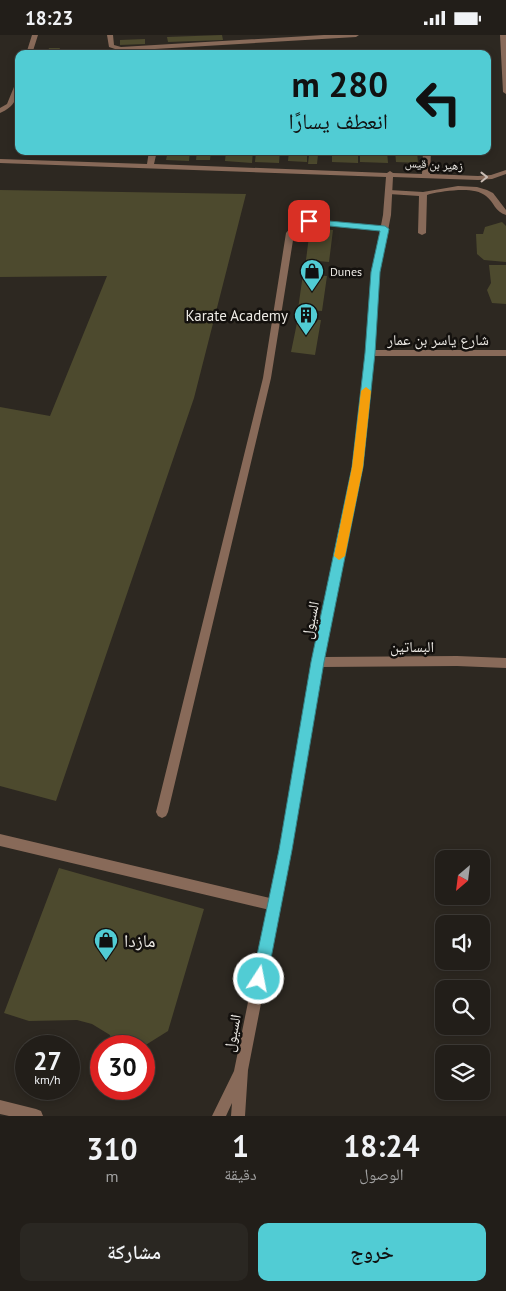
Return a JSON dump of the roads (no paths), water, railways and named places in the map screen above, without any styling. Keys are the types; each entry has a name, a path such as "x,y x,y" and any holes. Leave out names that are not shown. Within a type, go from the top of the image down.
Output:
{"street":[{"path":"30,50 35,35"},
{"path":"110,35 111,46 121,49 356,35"},
{"path":"503,35 506,91"},
{"path":"0,111 10,105 15,92"},
{"path":"150,165 152,155"},
{"path":"426,175 427,155"},
{"name":"زهير بن قيس","path":"0,161 492,177 506,172"},
{"name":"السيول","path":"238,1116 241,1071 274,905 318,662 358,467 376,272 385,229 390,173"},
{"path":"389,192 423,194 445,188 481,191 489,194 498,208 506,213"},
{"path":"422,233 423,194"},
{"path":"162,812 267,378 290,233 298,224 309,221 385,229"},
{"name":"شارع ياسر بن عمار","path":"370,353 506,353"},
{"name":"البساتين","path":"318,662 449,661 506,663"},
{"path":"0,840 274,905"},
{"name":"السيول","path":"219,1116 241,1071"},
{"path":"0,1107 36,1116"}],"place":[{"name":"Dunes","path":"312,292"},
{"name":"Karate Academy","path":"306,336"},
{"name":"مازدا","path":"106,961"}]}
